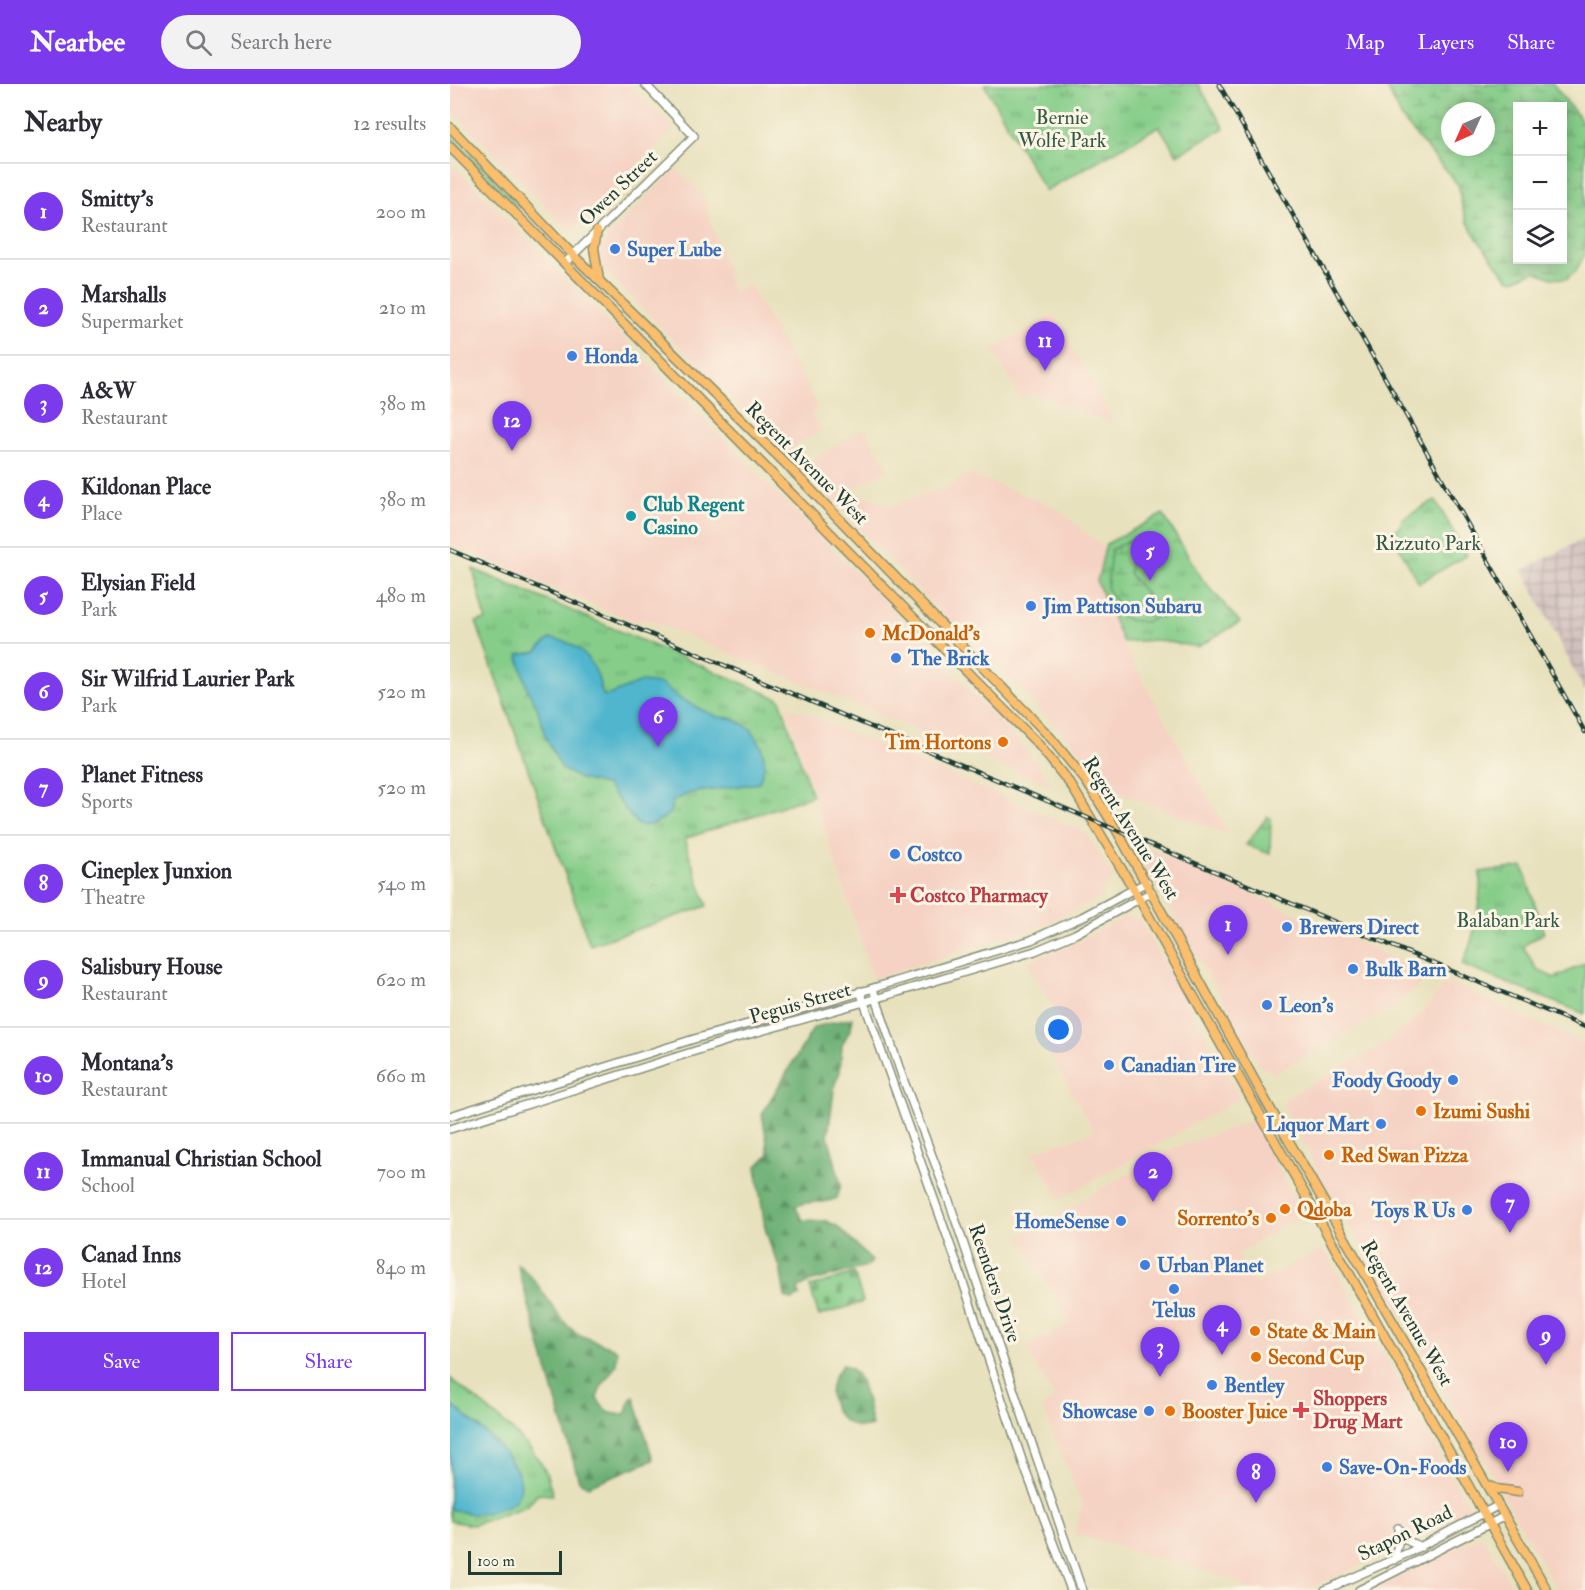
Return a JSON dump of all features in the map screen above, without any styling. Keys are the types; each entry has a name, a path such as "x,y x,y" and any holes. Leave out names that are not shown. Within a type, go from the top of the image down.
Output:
{"main road":[{"name":"Regent Avenue West","path":"450,127 573,255 784,463 891,573 1050,737 1086,781 1147,882 1267,1103 1547,1590"},
{"name":"Regent Avenue West","path":"450,147 657,360 1038,744 1071,785 1133,888 1527,1590"},
{"path":"597,231 594,248 599,280"},
{"path":"869,574 891,573"},
{"path":"992,698 1001,687"},
{"path":"1307,1197 1318,1190"},
{"path":"1321,1223 1325,1203"},
{"path":"1330,1237 1345,1239"},
{"path":"1360,1290 1371,1297 1381,1299"},
{"path":"1370,1310 1390,1316"},
{"path":"1487,1485 1518,1492"}],"street":[{"name":"Owen Street","path":"565,263 694,136 645,84"},
{"name":"Peguis Street","path":"450,1116 694,1039 873,989 1031,940 1082,917 1147,882"},
{"name":"Peguis Street","path":"450,1130 705,1048 1056,943 1152,892"},
{"name":"Reenders Drive","path":"873,989 902,1076 948,1198 1082,1590"},
{"name":"Reenders Drive","path":"860,991 956,1261 1023,1463 1071,1590"},
{"name":"Stapon Road","path":"1324,1590 1421,1547 1499,1505"},
{"name":"Stapon Road","path":"1359,1590 1505,1516"},
{"path":"1394,1560 1399,1540 1398,1528 1408,1541 1421,1547"},
{"path":"1366,1571 1372,1584"}],"shaded area":[{"path":"450,84 628,84 674,129 576,227 568,229 450,108"},
{"path":"450,162 924,642 1017,740 1055,787 644,618 638,623 450,544"},
{"path":"676,169 703,196 733,292 749,284 819,408 811,413 821,431 784,452 603,268 599,255 607,237"},
{"path":"1054,315 1112,418 1110,423 1032,393 1021,399 993,350"},
{"path":"865,429 888,469 851,490 894,507 909,499 940,491 970,474 1055,507 1102,546 1124,646 1229,835 1101,785 1081,753 1027,696 948,620 799,467"},
{"path":"1585,538 1585,692 1523,570"},
{"path":"785,705 1085,832 1114,878 1102,888 1104,895 1046,924 873,979"},
{"path":"1147,848 1429,974 1416,989 1393,1007 1273,1074 1270,1070 1261,1067 1138,851"},
{"path":"1125,916 1139,919 1240,1098 1060,1199 1033,1152 1094,1132 1037,1030 1062,1022 1027,962 1067,947"},
{"path":"1447,982 1585,1044 1585,1590 1557,1590 1425,1355 1327,1188 1283,1104 1287,1098 1378,1047 1414,1021"},
{"path":"1252,1121 1303,1214 1237,1254 1255,1284 1324,1249 1470,1509 1392,1552 1305,1590 1248,1590 1233,1579 1074,1534 1082,1505 1042,1406 1055,1399 1026,1348 1071,1322 1019,1236 1174,1148"},
{"path":"1482,1535 1514,1590 1369,1590 1403,1574"}],"green space":[{"name":"Bernie Wolfe Park","path":"984,84 1198,84 1224,128 1177,155 1159,126 1045,191"},
{"path":"1385,84 1553,84 1585,125 1585,254 1575,272 1567,279 1552,278 1535,271 1514,280 1508,278 1475,236 1460,200 1459,186 1403,120"},
{"path":"450,134 521,206 519,208 450,141"},
{"name":"Rizzuto Park","path":"1435,500 1467,555 1419,583 1391,533 1400,527 1402,519"},
{"path":"1163,514 1202,579 1240,622 1198,647 1156,640 1123,642 1097,582 1106,544"},
{"path":"1135,537 1129,573 1155,605 1155,618 1145,622 1128,620 1107,589 1111,550"},
{"path":"473,569 780,699 812,796 684,839 707,906 590,945 476,622 486,620"},
{"path":"1267,817 1271,818 1270,854 1246,845"},
{"name":"Balaban Park","path":"1523,867 1544,933 1523,946 1537,970 1555,978 1585,963 1585,1014 1462,965 1477,919 1480,872"},
{"path":"853,1018 851,1028 842,1045 840,1072 835,1083 828,1135 841,1185 837,1198 805,1203 795,1207 803,1220 826,1221 837,1226 872,1261 868,1266 809,1282 798,1289 800,1296 792,1300 785,1297 780,1267 765,1228 756,1167 769,1154 762,1114 814,1027"},
{"path":"517,1264 532,1277 572,1330 617,1350 616,1365 601,1387 597,1398 609,1412 621,1414 627,1413 630,1400 634,1397 653,1460 588,1486 579,1481"},
{"path":"854,1273 863,1302 819,1316 810,1287"},
{"path":"842,1365 850,1368 860,1381 872,1426 854,1426 846,1422 831,1401 830,1391 833,1380"},
{"path":"450,1378 501,1420 536,1456 544,1468 553,1495 537,1494 527,1506 473,1525 450,1521"}],"water":[{"path":"549,639 565,641 584,654 594,667 604,697 641,682 661,684 681,699 704,711 718,717 732,718 751,729 762,747 765,764 759,783 690,793 673,801 670,813 658,821 638,825 606,785 580,779 562,769 546,738 537,707 528,691 518,655 536,652"},
{"path":"450,1404 498,1445 509,1459 517,1472 521,1485 514,1502 477,1514 450,1509"}],"railway":[{"path":"1219,84 1585,732"},
{"path":"450,550 1585,1027"}],"place":[{"name":"Super Lube","path":"615,249"},
{"name":"Honda","path":"572,356"},
{"name":"Immanual Christian School","path":"1045,371"},
{"name":"Canad Inns","path":"512,451"},
{"name":"Club Regent Casino","path":"631,516"},
{"name":"Elysian Field","path":"1150,581"},
{"name":"Jim Pattison Subaru","path":"1031,606"},
{"name":"McDonald's","path":"870,633"},
{"name":"The Brick","path":"896,658"},
{"name":"Tim Hortons","path":"1003,742"},
{"name":"Sir Wilfrid Laurier Park","path":"658,747"},
{"name":"Costco","path":"895,854"},
{"name":"Costco Pharmacy","path":"898,895"},
{"name":"Brewers Direct","path":"1287,927"},
{"name":"Smitty's","path":"1228,955"},
{"name":"Bulk Barn","path":"1353,969"},
{"name":"Leon's","path":"1267,1005"},
{"name":"Canadian Tire","path":"1109,1065"},
{"name":"Foody Goody","path":"1453,1080"},
{"name":"Izumi Sushi","path":"1421,1111"},
{"name":"Liquor Mart","path":"1381,1124"},
{"name":"Red Swan Pizza","path":"1329,1155"},
{"name":"Marshalls","path":"1153,1202"},
{"name":"Qdoba","path":"1285,1209"},
{"name":"Toys R Us","path":"1467,1210"},
{"name":"Sorrento's","path":"1271,1218"},
{"name":"HomeSense","path":"1121,1221"},
{"name":"Planet Fitness","path":"1510,1233"},
{"name":"Urban Planet","path":"1145,1265"},
{"name":"Telus","path":"1174,1289"},
{"name":"State & Main","path":"1255,1331"},
{"name":"Kildonan Place","path":"1222,1355"},
{"name":"Second Cup","path":"1256,1357"},
{"name":"Salisbury House","path":"1546,1365"},
{"name":"A&W","path":"1160,1377"},
{"name":"Bentley","path":"1212,1385"},
{"name":"Shoppers Drug Mart","path":"1301,1410"},
{"name":"Showcase","path":"1149,1411"},
{"name":"Booster Juice","path":"1170,1411"},
{"name":"Save-On-Foods","path":"1327,1467"},
{"name":"Montana's","path":"1508,1472"},
{"name":"Cineplex Junxion","path":"1256,1503"}]}
